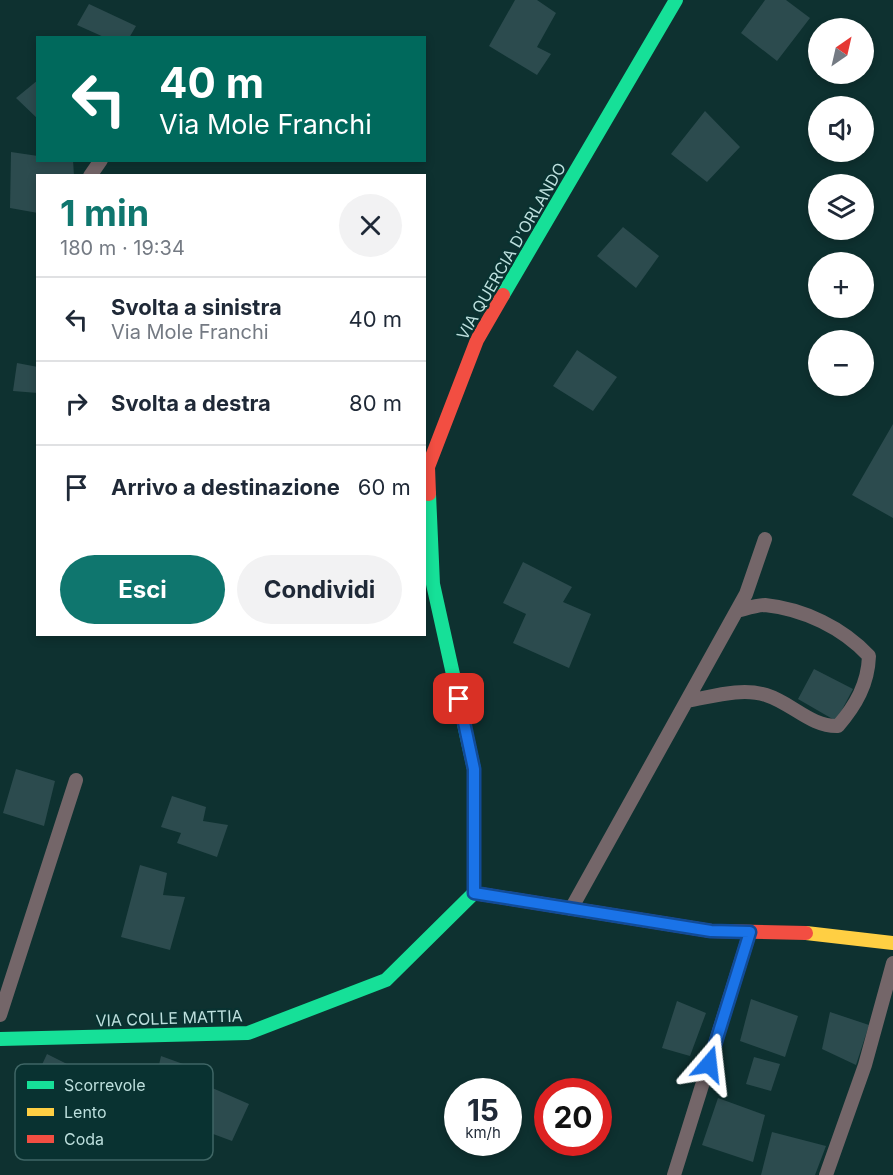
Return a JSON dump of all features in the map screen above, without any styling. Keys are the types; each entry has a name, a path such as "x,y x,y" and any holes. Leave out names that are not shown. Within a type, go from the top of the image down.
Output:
{"street":[{"name":"VIA QUERCIA D'ORLANDO","path":"474,893 474,769 434,584 427,499 428,467 477,340 676,0"},
{"path":"474,893 711,931 826,933 893,943"},
{"name":"VIA COLLE MATTIA","path":"0,1039 248,1033 387,980 474,893"}],"lane":[{"path":"571,909 746,594 765,539"},
{"path":"687,701 737,692 766,694 825,726 838,726 862,691 869,671 870,656 858,644 828,624 763,605 737,611"},
{"path":"0,1015 76,780"},
{"path":"675,1175 750,932"},
{"path":"826,1175 864,1065 893,963"}],"building":[{"path":"515,0 537,0 556,13 537,47 551,54 537,75 489,46"},
{"path":"765,0 786,0 810,18 777,61 741,33"},
{"path":"89,4 136,26 130,36 102,36 77,25"},
{"path":"36,82 36,117 16,98"},
{"path":"705,111 740,147 707,182 671,154"},
{"path":"11,152 36,156 36,162 73,162 74,174 36,174 36,213 10,208"},
{"path":"623,227 659,256 636,288 597,256"},
{"path":"577,350 617,377 593,411 553,386"},
{"path":"17,363 36,367 36,393 13,391"},
{"path":"893,424 893,518 852,495"},
{"path":"523,562 572,587 563,602 591,614 569,668 513,643 526,614 503,603"},
{"path":"814,669 853,689 836,721 798,699"},
{"path":"16,769 55,781 44,826 3,813"},
{"path":"172,796 206,807 203,821 228,825 217,857 177,843 181,833 161,827"},
{"path":"140,865 167,873 163,895 185,897 170,950 121,937"},
{"path":"751,999 798,1016 785,1057 740,1041"},
{"path":"677,1001 706,1013 690,1056 662,1048"},
{"path":"830,1012 869,1025 856,1065 822,1049"},
{"path":"47,1054 67,1064 42,1064"},
{"path":"161,1056 183,1064 159,1064"},
{"path":"754,1057 780,1064 771,1091 746,1084"},
{"path":"213,1088 249,1104 232,1141 213,1134"},
{"path":"718,1098 765,1115 753,1162 702,1145"},
{"path":"772,1132 826,1146 815,1175 761,1175"}],"traffic: fast":[{"path":"503,295 676,0"},
{"path":"429,494 433,584 474,769 474,893"},
{"path":"0,1039 248,1033 386,980 474,893"}],"traffic: slow":[{"path":"806,933 893,943"}],"traffic: jam":[{"path":"429,494 428,467 477,340 503,295"},
{"path":"474,893 711,931 806,933"}],"route":[{"path":"459,699 474,769 474,893 711,931 750,932 709,1064"}]}
